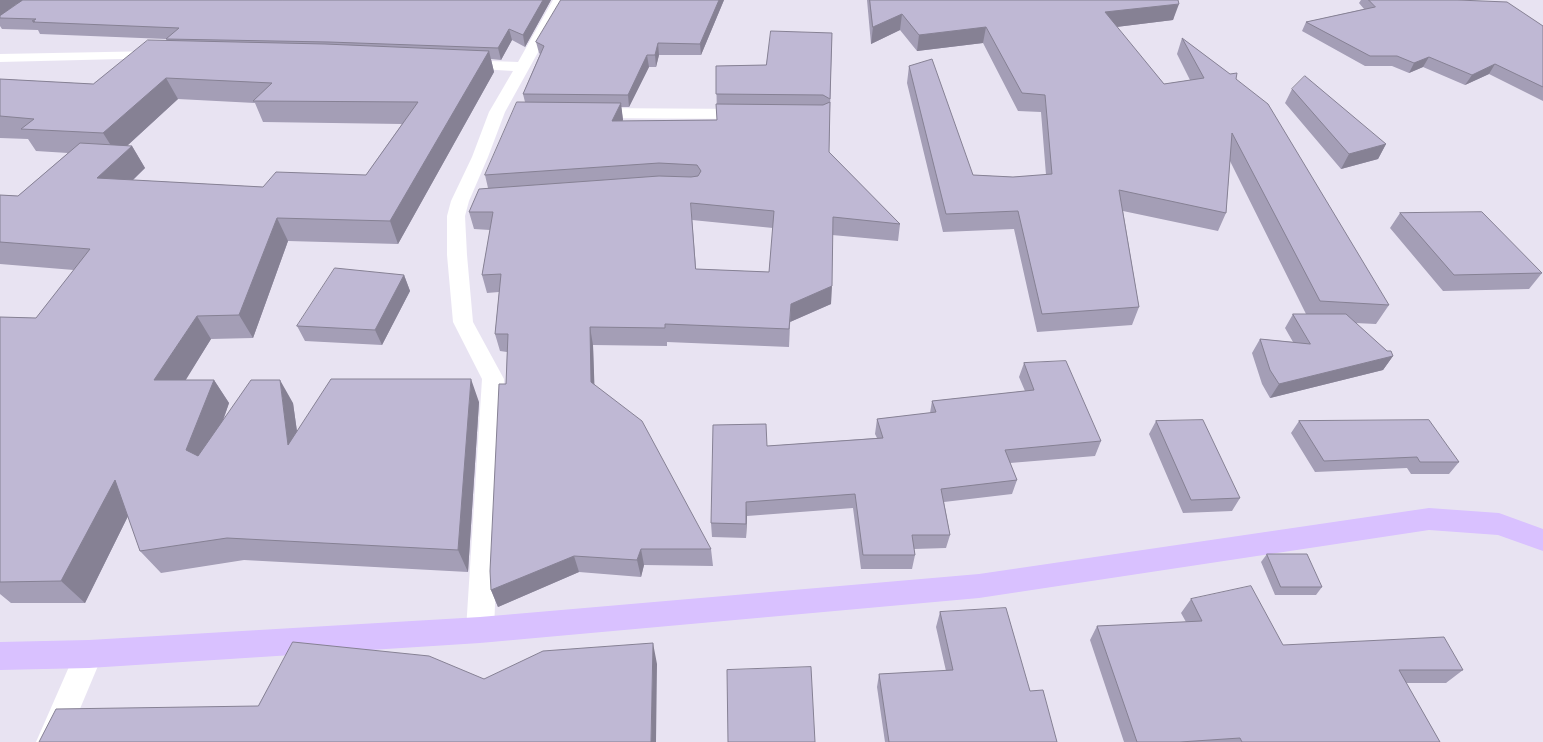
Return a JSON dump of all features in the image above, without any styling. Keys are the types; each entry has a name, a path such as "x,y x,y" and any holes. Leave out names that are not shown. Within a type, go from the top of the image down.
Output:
{"street":[{"path":"480,630 493,378 463,322 455,227 456,216 468,200 480,157 505,112 523,67 560,0"},
{"path":"0,58 174,56"},
{"path":"452,64 523,67"},
{"path":"576,113 759,114"},
{"path":"0,656 90,654 480,630 979,586 1429,519 1499,524 1543,540"},
{"path":"51,742 90,654"}],"building":[{"path":"23,0 543,0 523,35 509,29 498,48 329,42 166,39 179,28 33,22 35,21 32,21 36,19 0,18 0,16"},
{"path":"561,0 719,0 700,44 658,43 655,55 647,55 628,95 523,94 544,46 536,42"},
{"path":"870,0 1178,0 1179,4 1105,12 1164,84 1204,78 1182,38 1230,74 1237,73 1236,79 1268,104 1389,305 1320,301 1232,133 1226,213 1119,190 1139,307 1042,314 1018,211 946,214 909,66 932,59 973,175 1013,177 1052,174 1045,95 1022,93 986,27 919,35 902,14 873,27"},
{"path":"1369,0 1458,0 1507,2 1543,26 1543,87 1495,64 1472,75 1429,57 1414,63 1397,56 1370,56 1306,22 1375,7"},
{"path":"771,31 832,33 830,99 823,95 716,94 716,66 766,65"},
{"path":"148,40 325,44 489,51 390,221 277,218 239,315 197,316 154,380 214,380 186,450 198,456 251,380 280,380 288,445 331,379 471,379 458,550 227,538 140,551 115,480 61,581 0,582 0,317 36,318 90,249 0,242 0,195 18,196 80,143 132,146 97,178 263,187 276,172 366,175 418,102 253,101 272,83 166,78 103,133 21,129 34,119 0,116 0,79 93,84"},
{"path":"1305,76 1386,144 1349,154 1292,89"},
{"path":"517,102 621,103 612,121 717,120 716,104 823,105 830,102 829,152 900,224 833,217 832,286 791,304 789,329 665,324 665,328 590,327 591,382 642,421 711,549 641,549 637,560 574,556 491,590 490,571 499,384 506,384 508,334 495,334 501,274 482,275 493,212 469,212 479,189 659,176 691,177 698,176 701,171 697,165 659,163 485,175","holes":["691,203 774,211 769,272 696,269"]},
{"path":"1482,212 1542,273 1454,275 1400,213"},
{"path":"335,268 404,275 375,330 297,326"},
{"path":"1293,314 1346,314 1387,351 1391,351 1393,356 1279,384 1270,370 1260,339 1310,344"},
{"path":"1066,361 1101,441 1005,450 1017,480 941,489 950,535 912,535 915,555 863,555 855,494 746,502 746,524 711,523 713,425 766,424 767,446 883,438 877,419 936,412 932,401 1034,390 1024,363"},
{"path":"1203,420 1240,498 1191,500 1156,421"},
{"path":"1429,420 1459,462 1420,462 1417,457 1324,461 1299,421"},
{"path":"1267,554 1307,554 1322,587 1281,587"},
{"path":"1251,586 1283,645 1444,637 1463,670 1399,670 1440,742 1242,742 1240,738 1180,742 1137,742 1097,626 1202,621 1191,599"},
{"path":"1006,608 1030,691 1043,690 1057,742 889,742 879,674 953,670 940,612"},
{"path":"293,642 429,656 484,679 543,651 653,643 651,742 39,742 56,709 258,706"},
{"path":"811,667 815,742 728,742 727,670"}]}
